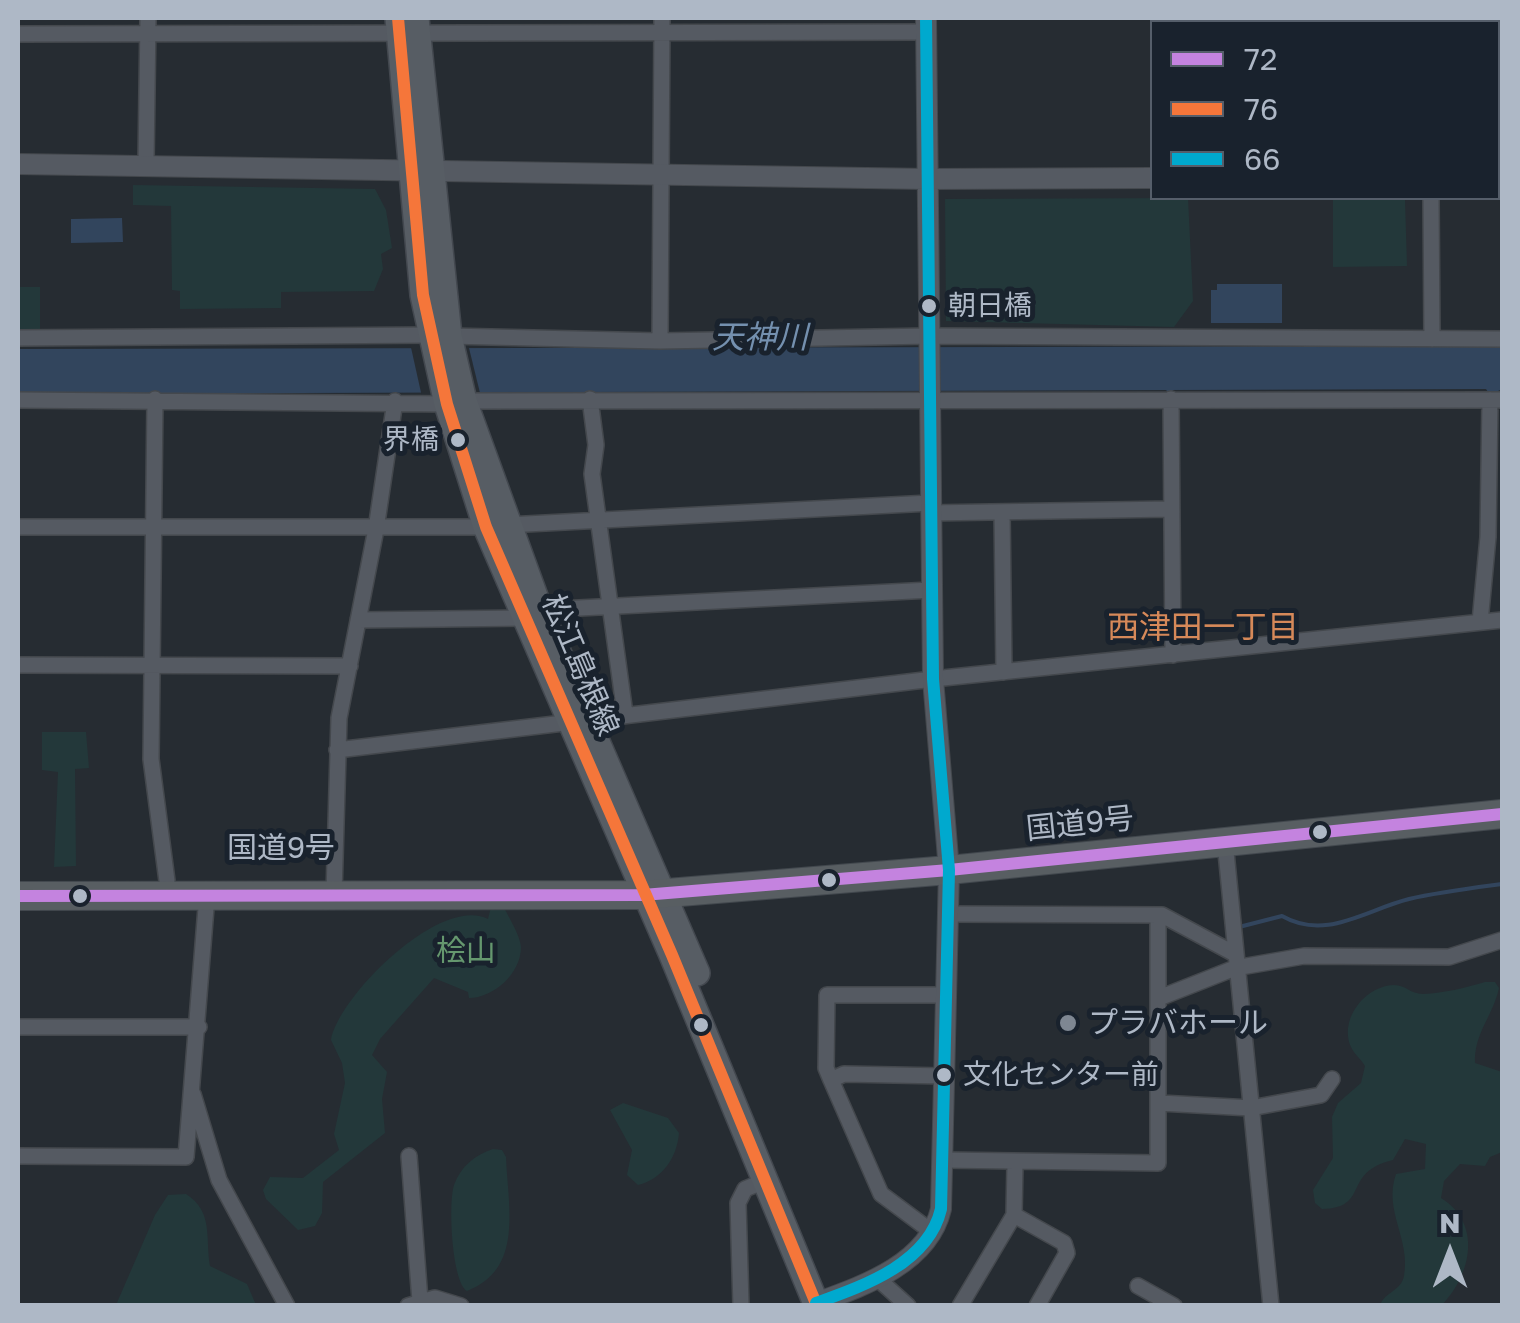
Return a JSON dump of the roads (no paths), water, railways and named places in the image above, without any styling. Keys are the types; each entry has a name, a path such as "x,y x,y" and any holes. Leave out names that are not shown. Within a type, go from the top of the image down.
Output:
{"highway":[{"name":"国道9号","path":"18,880 168,880 335,887 748,888 1502,814"},
{"name":"国道9号","path":"18,896 207,895 335,887"}],"main road":[{"name":"松江島根線","path":"408,25 440,337 455,400 496,526 766,1180 825,1303"},
{"name":"松江島根線","path":"648,890 825,1303"}],"street":[{"path":"146,162 147,25"},
{"path":"18,34 147,25 926,25 931,590 949,870 941,1209 932,1232 908,1259 825,1303"},
{"path":"660,341 662,25"},
{"path":"18,164 146,162 927,179 1150,178"},
{"path":"1431,200 1432,339"},
{"path":"18,338 1502,339"},
{"path":"590,398 598,520 625,714"},
{"path":"155,399 152,790 168,880"},
{"path":"1171,399 1173,655"},
{"path":"18,400 1496,400 1480,622"},
{"path":"335,887 337,750 395,402"},
{"path":"18,527 376,529 930,508 1002,512 1170,509"},
{"path":"1002,512 1004,672"},
{"path":"358,620 532,614 612,606 931,590"},
{"path":"337,750 934,679 1502,620"},
{"path":"18,665 350,666"},
{"path":"1225,842 1271,1306"},
{"path":"18,1156 186,1157 207,895"},
{"path":"948,914 1158,915 1181,922 1234,960"},
{"path":"943,1160 1158,1163 1158,915"},
{"path":"1159,998 1234,960 1304,956 1449,957 1502,940"},
{"path":"932,1232 881,1194 826,1068 827,995 946,995"},
{"path":"18,1027 199,1027"},
{"path":"831,1080 844,1074 944,1076"},
{"path":"1160,1102 1251,1108 1321,1095 1332,1078"},
{"path":"192,1090 211,1140 219,1180 287,1306"},
{"path":"409,1156 414,1303 446,1298 461,1306"},
{"path":"960,1306 1014,1215 1015,1164"},
{"path":"741,1306 738,1203 746,1190 766,1180"},
{"path":"1014,1215 1064,1243 1067,1253 1037,1306"},
{"path":"876,1278 908,1306"},
{"path":"1138,1286 1174,1306"}],"water":[{"path":"122,218 123,242 71,243 71,219"},
{"path":"1217,284 1282,284 1282,323 1211,323 1211,290 1217,290"},
{"name":"天神川","path":"1502,346 1502,389 1490,395 1486,389 1173,390 1170,394 1166,390 18,394 18,349"}],"waterway":[{"path":"1239,927 1282,916 1298,923 1330,925 1409,899 1502,884"}],"place":[{"name":"朝日橋","path":"929,306"},
{"name":"界橋","path":"458,440"},
{"name":"プラバホール","path":"1068,1023"},
{"name":"文化センター前","path":"944,1075"}],"district":[{"name":"西津田一丁目","path":"1203,628"}],"park label":[{"name":"桧山","path":"466,951"}]}
